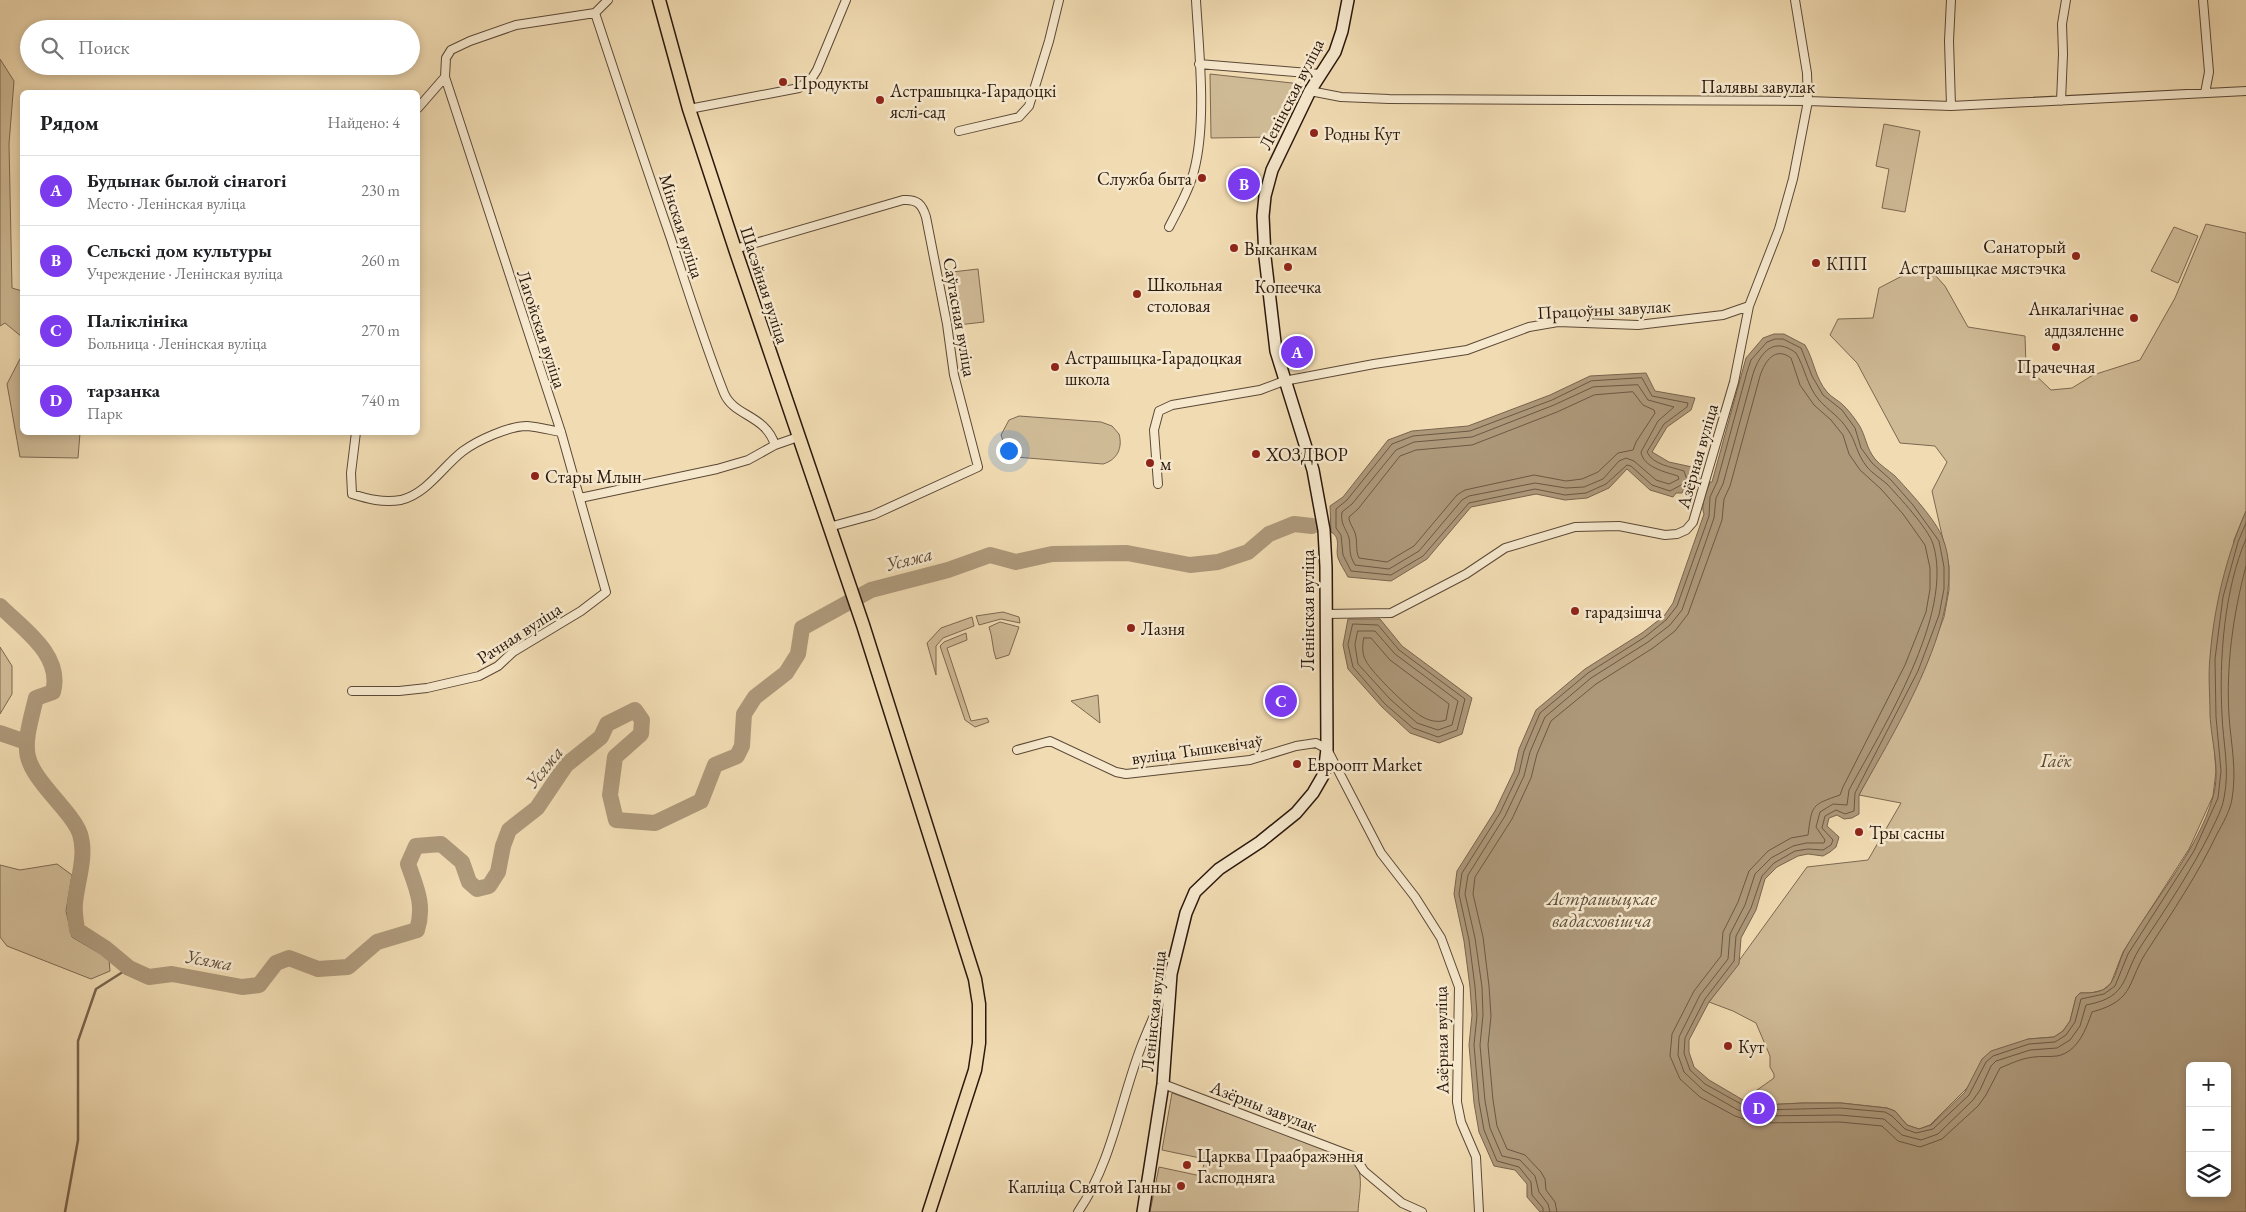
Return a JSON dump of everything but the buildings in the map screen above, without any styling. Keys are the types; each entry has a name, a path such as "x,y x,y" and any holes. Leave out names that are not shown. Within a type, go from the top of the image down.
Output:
{"main road":[{"name":"Шасэйная вуліца","path":"659,0 689,108 798,437 863,624 967,948 979,1004 979,1044 975,1070 928,1212"}],"street":[{"path":"420,106 445,77 446,58 451,50 470,41 516,25 595,13 608,0"},
{"path":"689,108 799,88 806,84 817,70 846,0"},
{"path":"959,131 1019,118 1024,113 1029,106 1059,0"},
{"path":"1169,227 1188,189 1198,154 1200,119 1196,0"},
{"name":"Ленінская вуліца","path":"1143,1212 1163,1084 1171,974 1186,914 1195,892 1219,869 1260,842 1302,806 1313,793 1324,774 1327,749 1324,530 1313,470 1276,351 1265,265 1262,216 1272,170 1310,91 1335,52 1342,31 1348,0"},
{"name":"Азёрная вуліца","path":"1325,614 1391,613 1466,574 1504,548 1574,527 1619,526 1666,535 1677,534 1686,530 1694,522 1734,382 1749,306 1779,229 1793,179 1808,101 1807,74 1795,0"},
{"path":"1951,0 1949,41 1952,106"},
{"path":"2061,101 2062,24 2066,0"},
{"path":"2203,0 2209,72 2205,93"},
{"name":"Мінская вуліца","path":"595,13 703,337 726,397 739,410 763,424 771,434 775,445"},
{"path":"1199,64 1320,74"},
{"name":"Лагойская вуліца","path":"445,77 561,432 606,592"},
{"name":"Палявы завулак","path":"1310,91 1342,97 1389,100 1808,101 1952,106 2246,91"},
{"name":"Саўгасная вуліца","path":"735,249 903,200 918,202 926,217 947,324 954,376 978,467 873,515 829,527"},
{"name":"Працоўны завулак","path":"1158,484 1154,430 1159,411 1172,405 1260,390 1284,381 1374,364 1467,350 1529,327 1558,322 1638,325 1723,315 1749,306"},
{"path":"356,435 351,473 352,494 379,502 401,500 429,484 463,451 498,433 525,426 561,432"},
{"path":"580,498 716,469 748,460 775,445 798,437"},
{"name":"Рачная вуліца","path":"352,691 399,691 427,688 479,676 498,666 513,652 581,610 606,592"},
{"name":"вуліца Тышкевічаў","path":"1017,750 1050,742 1116,772 1126,774 1250,760 1316,742 1327,749"},
{"name":"Азёрная вуліца","path":"1327,749 1381,853 1415,897 1441,938 1459,987 1457,1102 1461,1122 1476,1157 1479,1212"},
{"path":"1078,1212 1088,1197 1104,1164 1141,1047 1171,974"},
{"name":"Азёрны завулак","path":"1163,1084 1355,1157 1364,1171 1402,1208 1422,1212"}],"green space":[{"path":"0,59 14,81 9,144 12,288 20,290 20,335 5,323 0,326"},
{"path":"1210,74 1301,84 1278,137 1211,138"},
{"path":"1884,124 1920,131 1905,212 1882,208 1889,169 1876,166"},
{"name":"Гаёк","path":"2206,224 2246,233 2246,511 2234,540 2214,746 2216,771 2213,796 2189,849 2123,952 2111,983 2103,990 2080,993 2076,997 2070,1021 2063,1031 2054,1037 2028,1039 1970,1085 1930,1125 1919,1129 1907,1125 1895,1111 1887,1108 1841,1103 1762,1105 1743,1100 1774,1078 1770,1067 1770,1056 1756,1023 1733,1011 1709,1002 1807,867 1868,860 1901,803 1859,795 1922,673 1944,617 1949,590 1949,566 1932,491 1947,462 1935,446 1900,443 1857,363 1830,335 1838,319 1873,318 1879,288 1925,264 1945,286 1968,327 2025,336 2026,366 2051,390 2072,388 2093,375 2140,360 2175,298"},
{"path":"2174,227 2198,236 2178,283 2151,271"},
{"path":"978,269 984,322 958,325 952,272"},
{"path":"20,359 20,435 80,435 78,458 20,457 7,384"},
{"path":"1019,416 1101,422 1112,426 1119,434 1120,444 1118,453 1112,460 1103,464 1015,457 1006,450 1001,435 1009,420"},
{"path":"1003,612 1019,617 1020,623 1001,619 979,625 976,616"},
{"path":"972,617 974,626 943,638 936,646 936,675 927,643 941,628"},
{"path":"1000,622 1019,627 1009,655 996,659 989,627"},
{"path":"966,633 967,640 947,648 971,721 987,718 989,722 975,727 965,720 940,646 944,642"},
{"path":"0,647 12,666 12,694 0,714"},
{"path":"1098,695 1100,723 1071,701"},
{"path":"57,864 72,875 66,911 72,937 109,959 110,971 91,979 7,946 0,937 0,865 20,870"},
{"path":"1172,1093 1353,1158 1357,1164 1360,1177 1358,1212 1150,1212 1159,1167 1201,1176 1205,1159 1162,1150"}],"water":[{"name":"Астрашыцкае вадасховішча","path":"1774,334 1784,334 1805,345 1823,387 1854,418 1875,459 1895,476 1922,506 1935,524 1943,539 1949,568 1946,600 1938,635 1908,705 1859,795 1859,814 1852,818 1844,819 1837,815 1829,818 1827,826 1839,837 1836,847 1830,852 1823,856 1808,854 1798,856 1777,867 1765,879 1756,910 1741,938 1739,964 1709,1002 1689,1040 1689,1052 1694,1067 1709,1080 1743,1100 1762,1105 1841,1103 1887,1108 1895,1111 1907,1125 1919,1129 1931,1125 1965,1092 1982,1059 1991,1051 2028,1039 2054,1037 2063,1031 2070,1021 2076,997 2080,993 2097,992 2105,989 2111,983 2124,951 2197,837 2213,797 2216,776 2210,714 2209,671 2214,620 2232,546 2246,511 2246,1212 1540,1212 1527,1197 1527,1184 1515,1170 1494,1166 1479,1132 1474,1103 1469,1045 1472,1015 1470,987 1464,941 1454,894 1457,871 1495,811 1514,771 1519,749 1536,710 1585,669 1642,633 1664,616 1673,603 1704,514 1704,498 1710,482 1712,482 1746,358 1763,338"},
{"path":"1646,373 1655,391 1695,398 1691,410 1667,427 1652,452 1669,462 1692,467 1690,474 1700,478 1696,490 1684,489 1682,493 1676,493 1673,497 1650,490 1627,469 1609,488 1587,498 1565,500 1536,494 1471,507 1427,559 1391,581 1348,577 1337,555 1336,537 1331,532 1330,506 1343,497 1388,440 1412,431 1468,426 1550,395 1590,376"},
{"path":"1348,619 1380,619 1402,646 1472,698 1462,734 1439,743 1410,733 1382,707 1348,669 1343,645"}],"waterway":[{"name":"Усяжа","path":"0,606 39,644 52,666 55,679 53,692 36,698 27,744 31,765 76,825 80,834 82,842 81,868 75,906 77,930 105,948 129,968 149,977 172,974 242,987 259,985 276,963 289,958 318,969 348,967 377,942 417,930 420,904 408,864 416,846 441,844 462,862 469,882 477,889 489,886 498,872 503,846 509,830 537,808 566,765 601,737 607,724 635,710 642,720 641,734 615,757 610,795 616,820 655,823 701,801 715,765 737,756 742,746 744,714 755,697 786,673 798,654 802,628 871,590 948,570 990,555 1016,562 1052,554 1127,553 1190,565 1218,562 1248,552 1269,534 1294,524 1312,526"},
{"path":"0,733 26,742"},
{"path":"65,1212 78,1140 78,1041 96,989 129,968"}],"place":[{"name":"Продукты","path":"783,82"},
{"name":"Астрашыцка-Гарадоцкі яслі-сад","path":"880,100"},
{"name":"Родны Кут","path":"1314,133"},
{"name":"Служба быта","path":"1202,178"},
{"name":"Сельскі дом культуры","path":"1244,184"},
{"name":"Выканкам","path":"1234,248"},
{"name":"Санаторый Астрашыцкае мястэчка","path":"2076,256"},
{"name":"КПП","path":"1816,263"},
{"name":"Копеечка","path":"1288,267"},
{"name":"Школьная столовая","path":"1137,294"},
{"name":"Анкалагічнае аддзяленне","path":"2134,318"},
{"name":"Прачечная","path":"2056,347"},
{"name":"Будынак былой сінагогі","path":"1297,352"},
{"name":"Астрашыцка-Гарадоцкая школа","path":"1055,367"},
{"name":"ХОЗДВОР","path":"1256,454"},
{"name":"м","path":"1150,463"},
{"name":"Стары Млын","path":"535,476"},
{"name":"гарадзішча","path":"1575,611"},
{"name":"Лазня","path":"1131,628"},
{"name":"Паліклініка","path":"1281,701"},
{"name":"Евроопт Market","path":"1297,764"},
{"name":"Тры сасны","path":"1859,832"},
{"name":"Кут","path":"1728,1046"},
{"name":"тарзанка","path":"1759,1108"},
{"name":"Царква Праабражэння Гасподняга","path":"1187,1165"},
{"name":"Капліца Святой Ганны","path":"1181,1186"}]}
